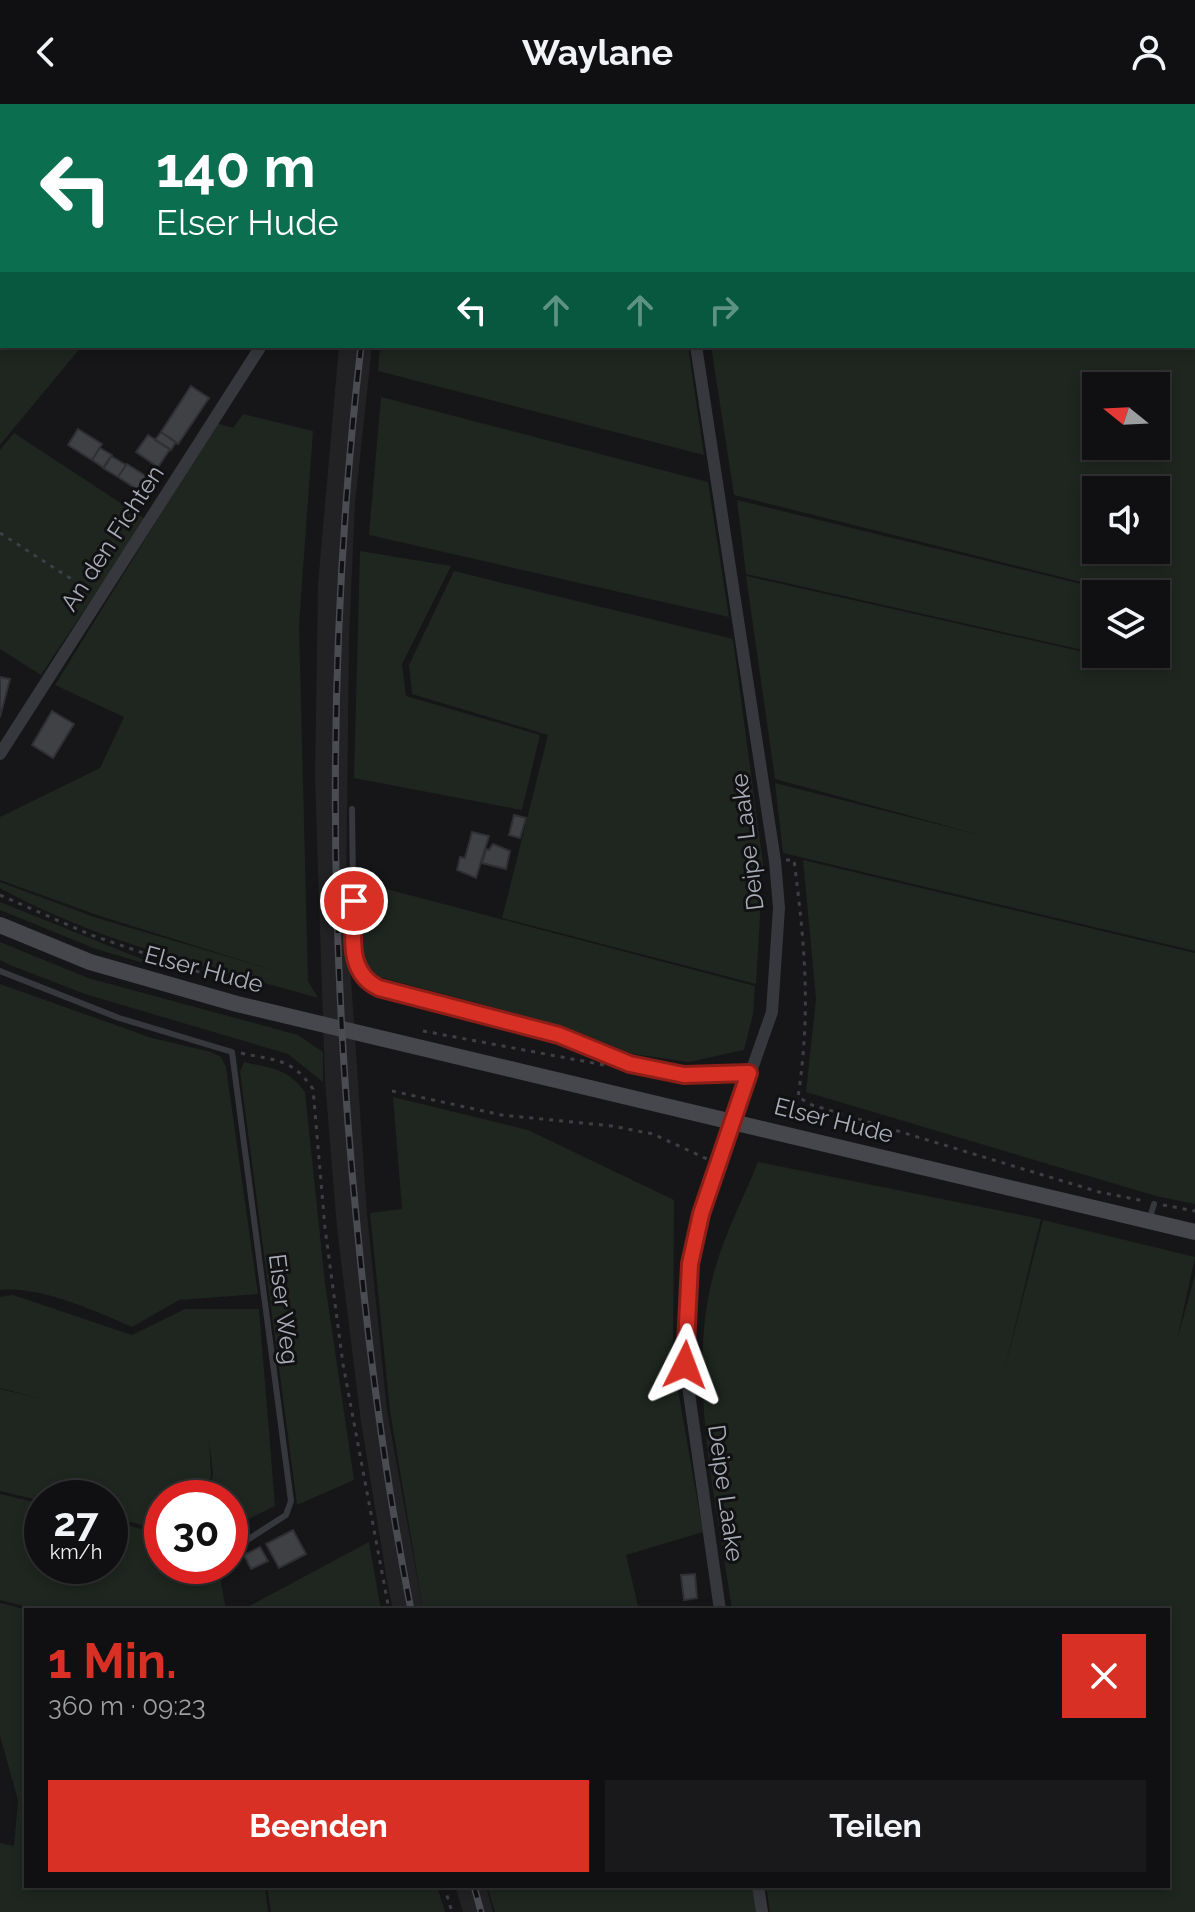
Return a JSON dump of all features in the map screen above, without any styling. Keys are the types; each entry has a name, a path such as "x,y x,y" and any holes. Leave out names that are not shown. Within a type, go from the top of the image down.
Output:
{"street":[{"name":"An den Fichten","path":"0,754 260,348"},
{"name":"Deipe Laake","path":"696,348 775,861 779,908 772,1012 701,1214 690,1264 685,1365 720,1608"},
{"name":"Elser Hude","path":"0,925 133,975 298,1019 1195,1232"},
{"path":"758,1888 762,1912"}],"lane":[{"name":"Elser Hude","path":"352,809 354,963 364,979 379,988 559,1035 630,1064 684,1075 749,1073"},
{"path":"0,971 119,1018 232,1052"},
{"name":"Eiser Weg","path":"232,1052 291,1501 286,1515 248,1540"},
{"path":"1149,1221 1154,1204"}],"path":[{"path":"0,533 100,598"},
{"path":"775,861 794,860 806,950 807,1041 798,1097 812,1105 1099,1192 1195,1211"},
{"path":"0,895 91,935 261,993"},
{"path":"418,1031 621,1069 630,1064"},
{"path":"232,1052 287,1061 302,1073 313,1089 325,1228 343,1364 389,1608"},
{"path":"392,1091 502,1115 612,1126 653,1134 718,1164"},
{"path":"445,1888 452,1912"}],"shaded area":[{"path":"0,348 80,348 0,445"},
{"path":"339,348 372,348 355,503 349,637 346,906 367,1214 387,1410 423,1608 393,1608 361,1422 337,1228 325,1081 315,778 318,584"},
{"path":"380,348 688,348 704,455 378,371"},
{"path":"711,348 1195,348 1195,951 783,853 775,783 980,835 775,779 746,576 1082,652 1082,668 1170,668 1170,580 1082,582 734,495"},
{"path":"381,397 708,482 729,617 369,535"},
{"path":"243,414 313,431 299,625 308,981 318,998 115,939 0,888 0,882 97,918 273,970 97,915 0,880 0,817 100,768 124,717 55,685 217,423 233,428"},
{"path":"14,433 145,519 41,675 0,649 0,450"},
{"path":"737,500 1082,584 1082,650 746,574"},
{"path":"360,551 451,566 402,664 406,696 540,735 522,810 354,778"},
{"path":"454,571 733,639 763,864 756,984 502,918 548,735 412,694 409,665"},
{"path":"803,860 1195,953 1195,1204 1156,1196 806,1092 816,999"},
{"path":"356,881 755,986 753,1014 744,1050 689,1062 633,1054 563,1026 372,975 357,957"},
{"path":"0,902 174,972 96,949 0,910"},
{"path":"0,942 88,978 298,1035 323,1052 323,1082 288,1054 85,994 10,965 0,960"},
{"path":"0,984 152,1038 221,1057 226,1067 258,1294 179,1300 132,1327 50,1296 0,1290"},
{"path":"244,1062 285,1073 305,1092 325,1283 354,1480 297,1505 240,1072"},
{"path":"393,1097 528,1130 674,1200 673,1362 703,1532 626,1555 639,1608 423,1608 390,1411 370,1213 402,1209"},
{"path":"758,1162 1041,1219 1003,1375 1043,1220 1195,1257 1177,1340 1195,1275 1195,1912 770,1912 766,1888 1170,1888 1170,1608 732,1608 712,1485 702,1357 705,1316 713,1276"},
{"path":"13,1295 132,1335 185,1309 259,1309 275,1506 248,1519 248,1480 212,1480 209,1439 210,1480 144,1480 144,1526 128,1522 128,1480 24,1480 24,1497 0,1491 0,1389 43,1399 0,1388 0,1297"},
{"path":"0,1494 24,1500 24,1584 128,1584 128,1526 144,1530 144,1584 221,1584 226,1608 32,1608 0,1600"},
{"path":"369,1542 381,1608 246,1608"},
{"path":"0,1603 24,1609 24,1888 265,1888 268,1912 0,1912 0,1843 14,1846 18,1800 0,1736"},
{"path":"267,1888 438,1888 445,1912 271,1912"},
{"path":"456,1888 487,1888 493,1912 463,1912"},
{"path":"488,1888 754,1888 758,1912 495,1912"}],"building":[{"path":"191,386 209,398 178,444 161,432"},
{"path":"78,429 102,444 92,460 68,445"},
{"path":"161,432 176,442 171,450 155,440"},
{"path":"148,435 170,449 158,467 136,452"},
{"path":"100,448 112,455 104,468 92,460"},
{"path":"111,456 126,465 118,477 103,468"},
{"path":"127,464 149,478 141,492 118,477"},
{"path":"0,677 10,679 0,717"},
{"path":"52,711 74,724 53,758 32,745"},
{"path":"514,815 526,818 520,838 509,835"},
{"path":"472,832 489,836 476,878 457,870 460,857 465,858"},
{"path":"493,844 510,851 506,869 482,863 486,849 489,850"},
{"path":"293,1530 306,1554 279,1568 266,1544"},
{"path":"735,1534 736,1556 727,1556 726,1535"},
{"path":"260,1547 268,1561 251,1569 248,1553"},
{"path":"695,1574 697,1598 684,1600 681,1575"}],"railway":[{"path":"361,348 342,565 337,675 335,786 341,1006 347,1115 367,1322 386,1466 411,1608"},
{"path":"475,1888 481,1912"}],"route":[{"path":"354,901 354,963 364,979 379,988 559,1035 630,1064 684,1075 749,1073 701,1214 690,1264 685,1365"}]}
